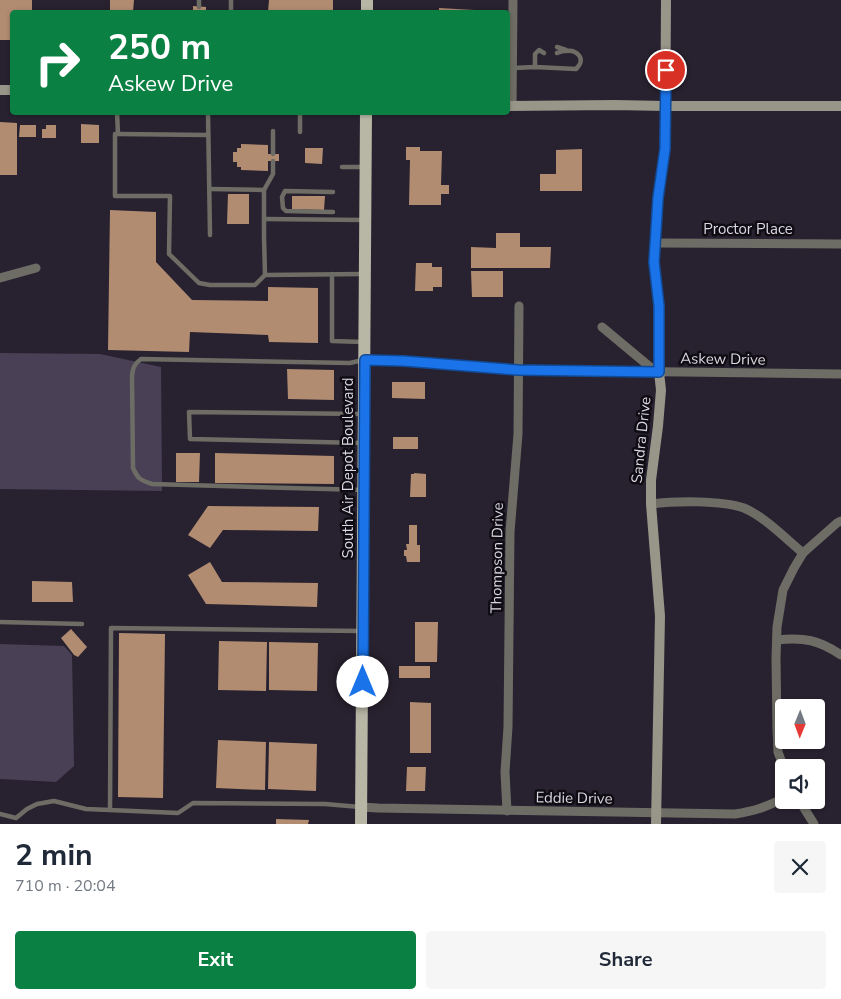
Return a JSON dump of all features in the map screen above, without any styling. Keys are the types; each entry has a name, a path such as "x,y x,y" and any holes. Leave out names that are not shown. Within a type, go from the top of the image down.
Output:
{"main road":[{"name":"South Air Depot Boulevard","path":"362,824 366,115"}],"street":[{"path":"513,0 510,16 513,68 510,106 616,104 665,106 841,106"},
{"name":"Sandra Drive","path":"656,824 660,616 651,504 651,480 661,390 657,372 659,306 654,262 658,198 665,149 666,0"},
{"name":"Proctor Place","path":"655,242 841,244"},
{"path":"0,278 36,268"},
{"name":"Thompson Drive","path":"506,811 505,772 508,727 510,532 518,434 519,306"},
{"path":"602,327 657,372"},
{"name":"Askew Drive","path":"365,360 404,361 518,370 841,374"},
{"path":"651,504 667,502 711,503 728,504 744,508 761,518 803,553"},
{"path":"781,759 778,752 776,658 783,590 803,553 841,521"},
{"path":"777,640 808,640 822,643 841,655"},
{"name":"Eddie Drive","path":"361,807 735,814 762,808 775,802"},
{"path":"805,809 814,824"}],"lane":[{"path":"199,0 199,7"},
{"path":"535,67 535,54 542,52 544,46"},
{"path":"513,68 576,69 579,67 581,64 580,55 557,46"},
{"path":"557,53 566,50"},
{"path":"117,115 118,134"},
{"path":"208,115 210,235"},
{"path":"300,115 300,132"},
{"path":"273,131 273,154"},
{"path":"208,135 115,134 115,196 170,196 169,254 199,283 210,285 255,285 265,275 365,274"},
{"path":"265,275 264,190 274,174 273,161"},
{"path":"342,167 366,167"},
{"path":"210,189 264,190"},
{"path":"332,192 285,191 282,197 283,208 286,211 333,212"},
{"path":"264,219 365,220"},
{"path":"332,274 332,341 365,342"},
{"path":"364,490 152,484 141,481 133,468 132,376 133,367 141,359 350,363 365,360"},
{"path":"364,414 190,412 190,439 364,443"},
{"path":"0,622 82,624"},
{"path":"110,810 111,628 363,631"},
{"path":"0,814 16,818 37,804 54,801 86,809 178,813 193,803 326,804 361,807"}],"shaded area":[{"path":"0,353 100,354 161,367 162,491 0,489"},
{"path":"0,644 64,646 72,655 74,766 56,782 0,779"}],"building":[{"path":"0,0 32,0 32,10 10,10 10,40 0,40"},
{"path":"110,0 134,0 133,10 110,10"},
{"path":"269,0 333,0 333,10 268,10"},
{"path":"193,6 206,7 206,10 193,10"},
{"path":"439,8 474,10 439,10"},
{"path":"0,122 17,123 17,175 0,175"},
{"path":"81,124 99,125 99,143 81,143"},
{"path":"20,125 36,125 36,137 19,137"},
{"path":"46,125 56,125 56,138 42,138 42,129 46,129"},
{"path":"241,144 268,145 268,154 279,154 279,161 268,161 268,171 241,170 241,167 237,167 237,162 233,162 233,152 237,152 237,148 241,148"},
{"path":"406,147 420,147 420,151 442,151 441,185 449,185 449,194 441,194 441,205 409,205 410,160 406,160"},
{"path":"305,148 323,148 322,164 305,163"},
{"path":"582,149 582,191 540,191 540,174 556,174 556,150"},
{"path":"228,194 249,194 249,224 227,224"},
{"path":"292,196 325,196 324,210 292,209"},
{"path":"110,210 156,212 156,262 192,300 268,301 268,287 318,288 318,343 269,342 268,335 190,332 189,352 108,350"},
{"path":"496,233 520,233 520,247 551,247 550,268 471,268 471,247 496,248"},
{"path":"416,263 432,263 432,267 442,267 442,287 433,287 433,291 415,291"},
{"path":"471,271 503,271 503,297 472,297"},
{"path":"287,369 334,370 334,400 288,399"},
{"path":"392,382 425,382 425,399 392,398"},
{"path":"393,437 418,437 418,449 393,449"},
{"path":"176,453 200,453 199,482 176,482"},
{"path":"215,453 334,456 334,484 215,483"},
{"path":"411,474 426,474 426,497 410,497"},
{"path":"208,506 319,507 318,531 223,530 210,548 188,535"},
{"path":"409,525 417,525 417,545 420,545 420,562 407,562 406,556 404,556 404,550 407,550 406,544 409,544"},
{"path":"210,562 222,582 318,583 317,607 206,604 188,575"},
{"path":"32,581 72,582 73,602 32,602"},
{"path":"415,622 438,622 437,662 415,662"},
{"path":"71,629 87,647 78,657 74,655 61,638"},
{"path":"119,633 165,634 163,798 118,797"},
{"path":"219,641 267,642 266,691 218,690"},
{"path":"269,642 318,643 317,691 269,690"},
{"path":"399,666 430,666 430,678 399,678"},
{"path":"410,702 431,703 431,753 410,753"},
{"path":"218,740 266,742 265,790 216,788"},
{"path":"269,742 317,744 316,791 268,789"},
{"path":"407,767 426,767 425,791 406,791"},
{"path":"276,819 309,820 308,824 276,824"}],"route":[{"path":"363,682 365,360 404,361 518,370 659,372 659,306 654,262 658,198 665,149 666,70"}]}
